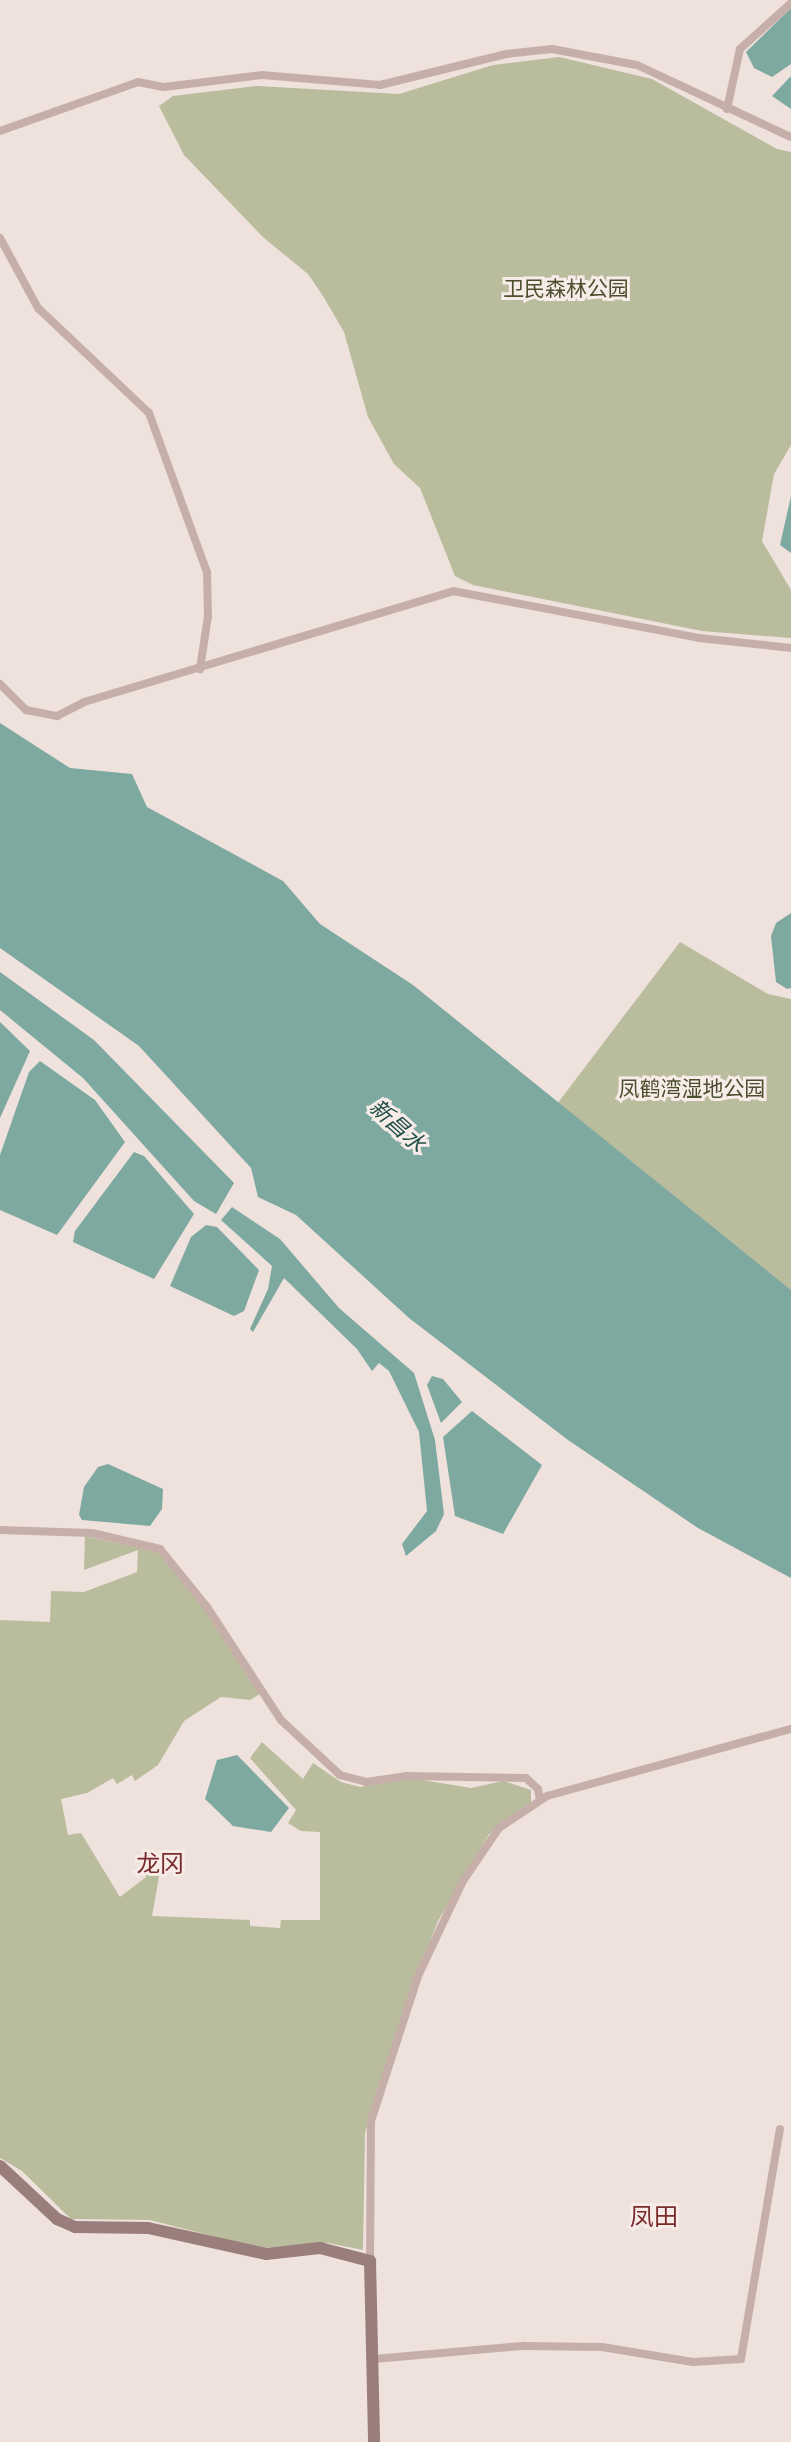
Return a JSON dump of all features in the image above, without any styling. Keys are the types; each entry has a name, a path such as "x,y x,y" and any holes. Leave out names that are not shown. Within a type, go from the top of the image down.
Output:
{"street":[{"path":"727,109 740,49 791,3"},
{"path":"0,131 138,82 164,87 262,75 380,85 490,57 552,50 637,65 791,137"},
{"path":"0,238 38,308 148,413 207,572 201,669"},
{"path":"0,684 26,710 53,717 84,702 201,669 453,591 699,638 791,648"},
{"path":"0,1530 92,1533 160,1549 207,1607 281,1720 340,1775 366,1782 406,1776 526,1778 538,1789 540,1800"},
{"path":"374,2442 369,2128 418,1976 482,1852 499,1828 529,1813 540,1800 791,1729"},
{"path":"374,2359 524,2346 602,2348 693,2362 741,2358 780,2129"},
{"path":"0,2166 57,2219 75,2227 148,2228 266,2254 320,2248 370,2261"}],"green space":[{"name":"卫民森林公园","path":"559,57 652,79 777,149 791,152 791,445 774,474 762,541 791,590 791,638 702,631 473,585 455,576 420,488 394,464 368,417 344,332 323,296 308,274 264,238 184,155 159,106 173,96 257,86 399,94 493,65"},
{"name":"凤鹤湾湿地公园","path":"680,942 768,994 791,999 791,1290 557,1104"},
{"path":"85,1536 158,1552 206,1610 260,1694 250,1700 221,1697 184,1721 158,1765 135,1781 132,1775 117,1784 113,1778 87,1793 61,1799 68,1835 81,1833 120,1897 146,1877 141,1870 151,1863 160,1871 152,1916 250,1920 250,1926 280,1928 281,1920 320,1920 320,1832 301,1831 288,1823 296,1810 250,1758 262,1742 303,1779 313,1763 341,1782 360,1787 410,1778 471,1788 503,1781 531,1790 531,1804 489,1834 438,1921 408,1997 365,2133 363,2250 328,2243 259,2248 150,2220 71,2219 22,2171 0,2158 0,1620 50,1622 51,1591 84,1592 137,1572 138,1550 84,1570"}],"water":[{"path":"791,8 791,64 772,77 754,68 746,52"},
{"path":"791,76 791,109 772,96"},
{"path":"791,496 791,553 780,545"},
{"name":"新昌水","path":"0,723 70,768 132,774 147,807 283,881 320,924 413,985 791,1290 791,1578 698,1528 568,1440 409,1318 296,1215 258,1197 251,1168 139,1046 0,948"},
{"path":"791,913 791,988 787,989 776,982 771,936 776,923"},
{"path":"0,972 94,1040 234,1183 216,1214 194,1201 83,1078 0,1010"},
{"path":"0,1022 30,1051 0,1118"},
{"path":"40,1061 95,1100 125,1142 57,1235 0,1210 0,1155 29,1072"},
{"path":"134,1152 144,1156 194,1214 154,1279 73,1242 75,1231"},
{"path":"232,1207 280,1239 339,1308 414,1373 435,1440 444,1514 436,1531 406,1556 402,1544 427,1511 419,1432 389,1371 379,1363 372,1371 357,1349 284,1278 253,1332 250,1329 268,1289 272,1266 221,1220"},
{"path":"206,1225 217,1227 259,1270 244,1311 234,1316 170,1286 191,1237"},
{"path":"432,1376 443,1379 462,1402 441,1423 427,1385"},
{"path":"472,1411 542,1465 503,1534 455,1516 443,1437"},
{"path":"108,1464 163,1489 162,1509 150,1526 82,1520 79,1515 84,1487 98,1467"},
{"path":"237,1755 289,1808 271,1832 233,1826 205,1799 217,1760"}],"district":[{"name":"龙冈","path":"160,1863"},
{"name":"凤田","path":"654,2216"}]}
